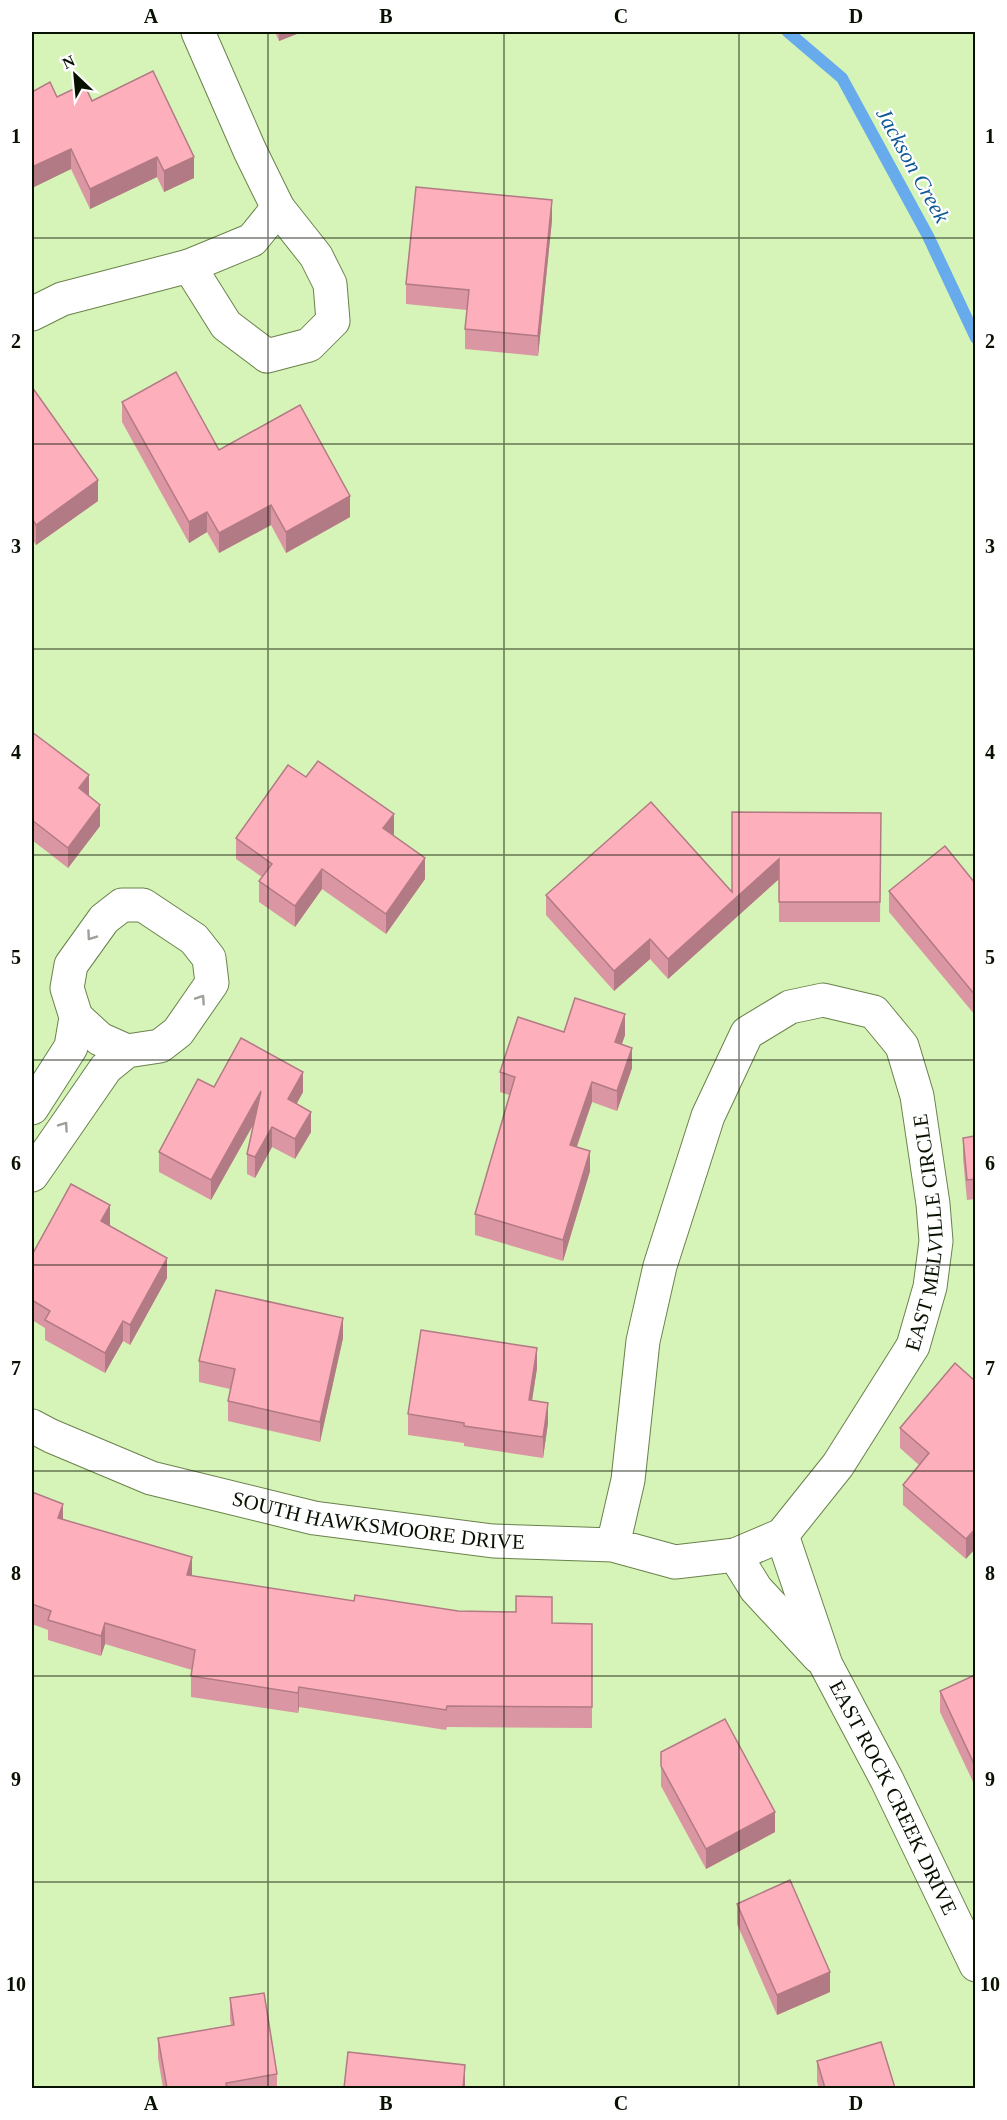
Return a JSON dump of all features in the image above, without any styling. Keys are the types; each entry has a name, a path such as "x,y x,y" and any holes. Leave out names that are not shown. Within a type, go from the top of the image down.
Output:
{"street":[{"path":"189,266 226,325 267,356 309,345 333,321 330,284 316,256 278,208 250,151 198,32"},
{"path":"32,314 62,299 189,266 252,240 278,208"},
{"path":"32,1108 71,1047 76,1017 67,988 71,965 104,919 122,905 143,905 194,939 209,958 212,983 178,1032 160,1046 127,1051 106,1068 35,1160"},
{"name":"EAST MELVILLE CIRCLE","path":"613,1545 628,1480 646,1330 660,1266 708,1116 747,1033 790,1008 823,1000 874,1012 903,1046 917,1096 933,1204 936,1241 930,1287 913,1346 838,1465 782,1535 735,1556"},
{"path":"76,1017 100,1039 127,1051"},
{"name":"SOUTH HAWKSMOORE DRIVE","path":"32,1426 151,1478 314,1518 493,1541 613,1545 675,1562 735,1556"},
{"name":"EAST ROCK CREEK DRIVE","path":"782,1535 826,1665 972,1949"},
{"name":"EAST ROCK CREEK DRIVE","path":"735,1556 756,1589 826,1665"}],"building":[{"path":"153,71 194,157 164,171 157,157 90,189 71,149 32,167 32,92 50,82 57,97 84,84 92,101"},
{"path":"416,187 552,200 538,336 465,329 469,290 406,284"},
{"path":"176,372 219,450 300,405 350,496 286,532 271,505 219,533 207,512 189,522 122,402"},
{"path":"32,387 98,480 36,525 32,518"},
{"path":"32,732 89,775 79,788 100,805 68,848 32,820"},
{"path":"318,761 394,814 383,828 425,858 386,914 322,869 295,906 259,881 272,864 236,838 288,765 306,777"},
{"path":"651,802 732,892 732,812 881,813 880,902 779,902 779,859 668,959 650,939 614,971 546,895"},
{"path":"945,846 975,883 975,995 889,891"},
{"path":"575,998 625,1014 615,1042 632,1048 617,1091 592,1082 570,1145 590,1151 563,1240 475,1214 515,1077 500,1072 518,1017 564,1032"},
{"path":"241,1038 303,1072 288,1099 311,1112 295,1139 272,1127 255,1157 247,1154 261,1091 211,1180 159,1152 198,1079 214,1087"},
{"path":"975,1136 975,1179 967,1180 963,1138"},
{"path":"71,1184 110,1205 101,1221 167,1258 130,1325 123,1321 105,1353 45,1320 50,1311 32,1300 32,1255"},
{"path":"216,1290 343,1318 320,1422 228,1401 235,1369 199,1361"},
{"path":"421,1330 537,1348 529,1400 548,1403 543,1437 464,1426 464,1423 408,1414"},
{"path":"955,1363 975,1381 975,1529 966,1539 903,1485 929,1453 900,1428"},
{"path":"32,1492 63,1504 58,1518 192,1557 187,1575 354,1601 355,1595 458,1611 516,1612 516,1596 552,1597 552,1623 592,1624 592,1707 447,1706 446,1710 299,1687 298,1693 191,1676 195,1650 105,1623 101,1636 48,1620 51,1611 32,1604"},
{"path":"975,1675 975,1766 940,1691"},
{"path":"725,1719 775,1812 706,1849 661,1766 661,1752"},
{"path":"790,1880 830,1972 777,1995 737,1904"},
{"path":"264,1993 277,2074 226,2083 227,2088 167,2088 158,2038 234,2025 230,1998"},
{"path":"881,2042 895,2088 825,2088 817,2061"},
{"path":"348,2052 465,2065 463,2088 344,2088"}],"waterway":[{"name":"Jackson Creek","path":"788,32 842,78 928,236 976,338"}]}
